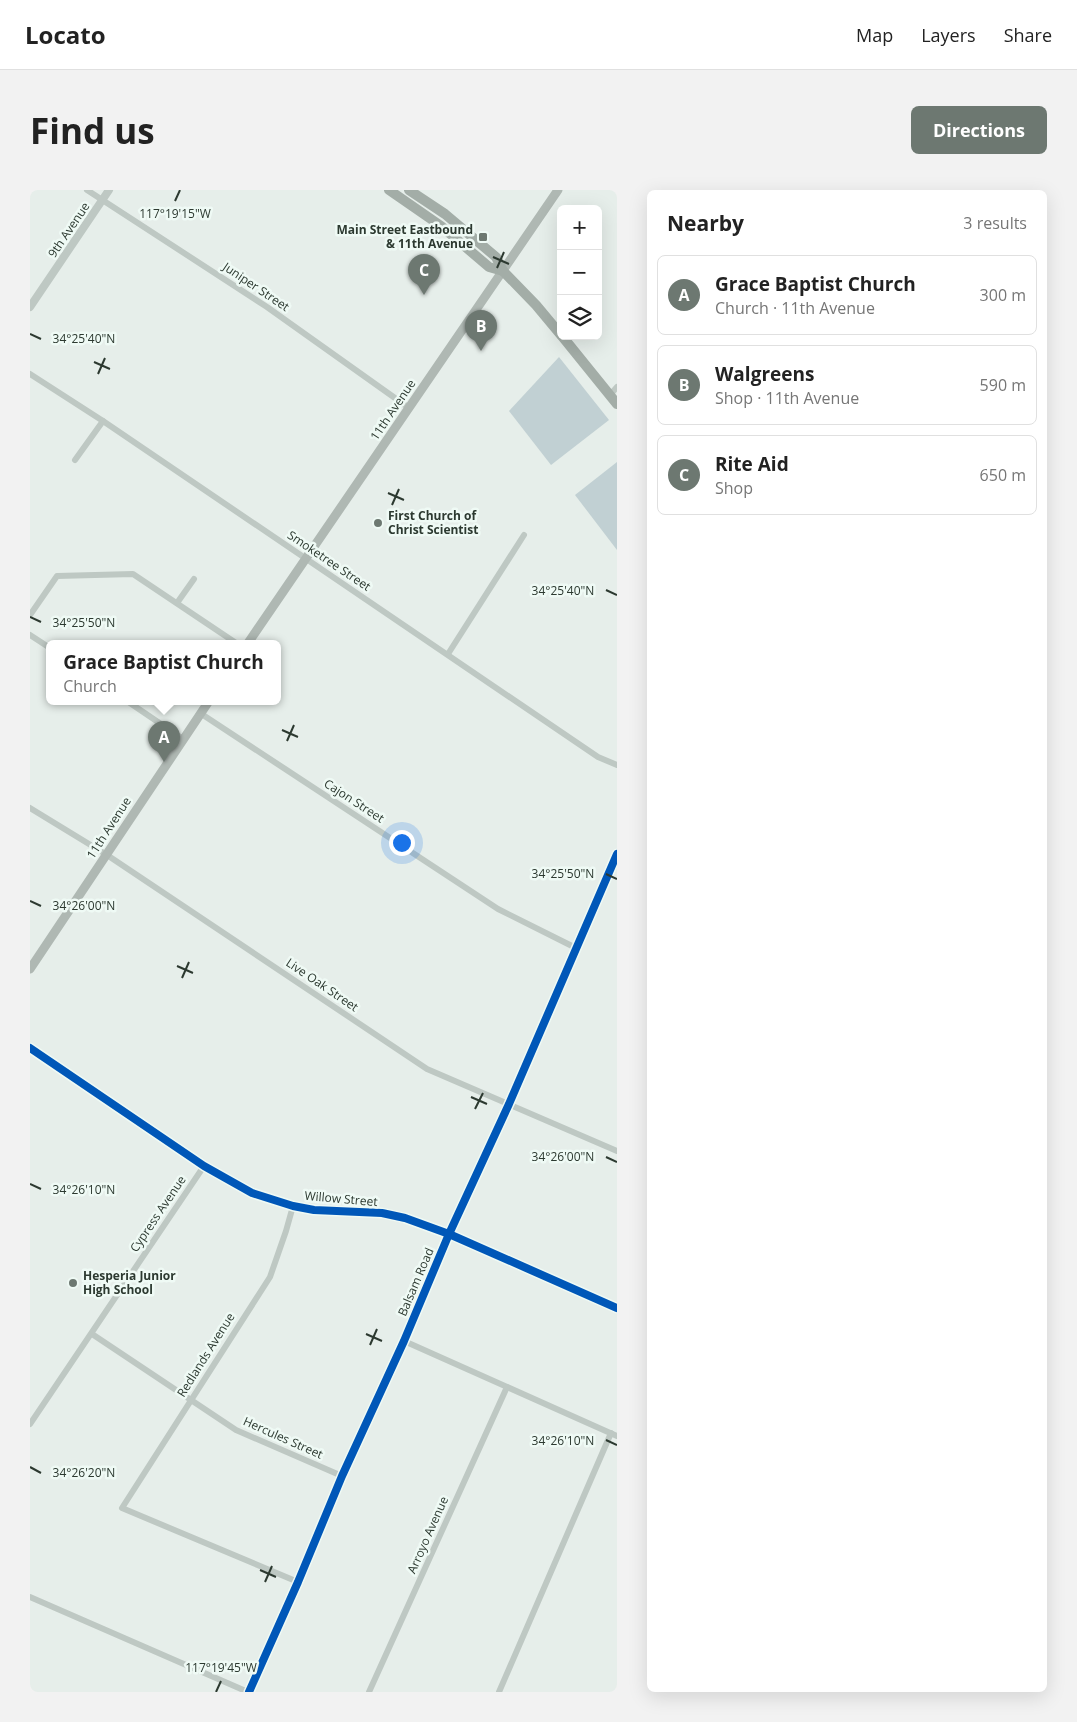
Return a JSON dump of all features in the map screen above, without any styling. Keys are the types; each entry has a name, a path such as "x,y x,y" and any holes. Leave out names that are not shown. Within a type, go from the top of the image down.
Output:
{"main road":[{"path":"389,190 441,226 490,267 503,271"},
{"path":"409,190 445,214 496,257 503,271 536,305 557,331"},
{"name":"11th Avenue","path":"250,640 558,190"},
{"path":"565,340 613,391 617,404"},
{"name":"11th Avenue","path":"30,969 206,705"}],"street":[{"name":"Juniper Street","path":"87,190 267,307 409,408"},
{"name":"9th Avenue","path":"30,307 110,190"},
{"name":"Smoketree Street","path":"30,374 103,421 598,757 617,765"},
{"path":"75,460 103,421"},
{"path":"448,654 524,535"},
{"path":"30,615 57,576 133,574 232,640"},
{"path":"177,603 194,579"},
{"path":"30,635 46,645"},
{"path":"133,705 183,739"},
{"name":"Cajon Street","path":"200,713 498,910 576,948"},
{"name":"Live Oak Street","path":"30,808 107,855 427,1070 617,1151"},
{"name":"Balsam Road","path":"248,1692 298,1582 342,1476 404,1342 449,1234 509,1104 617,854"},
{"name":"Willow Street","path":"30,1048 204,1166 252,1193 293,1206 314,1210 394,1215 449,1234 617,1308"},
{"name":"Cypress Avenue","path":"30,1424 204,1166"},
{"name":"Redlands Avenue","path":"293,1206 270,1276 122,1508 298,1582"},
{"name":"Hercules Street","path":"92,1334 236,1430 342,1476"},
{"path":"404,1342 614,1434 499,1692"},
{"name":"Arroyo Avenue","path":"369,1692 507,1387"},
{"path":"30,1598 248,1692"}],"shaded area":[{"path":"559,357 609,420 551,465 509,411"},
{"path":"617,462 617,550 575,495"}],"cycle path":[{"path":"249,1692 298,1582 342,1476 509,1104 617,854"},
{"path":"30,1048 204,1166 252,1193 293,1206 314,1210 382,1213 405,1218 449,1234 617,1308"}],"place":[{"name":"Main Street Eastbound & 11th Avenue","path":"483,237"},
{"name":"Rite Aid","path":"424,295"},
{"name":"Walgreens","path":"481,351"},
{"name":"First Church of Christ Scientist","path":"378,523"},
{"name":"Grace Baptist Church","path":"164,762"},
{"name":"Hesperia Junior High School","path":"73,1283"}]}
